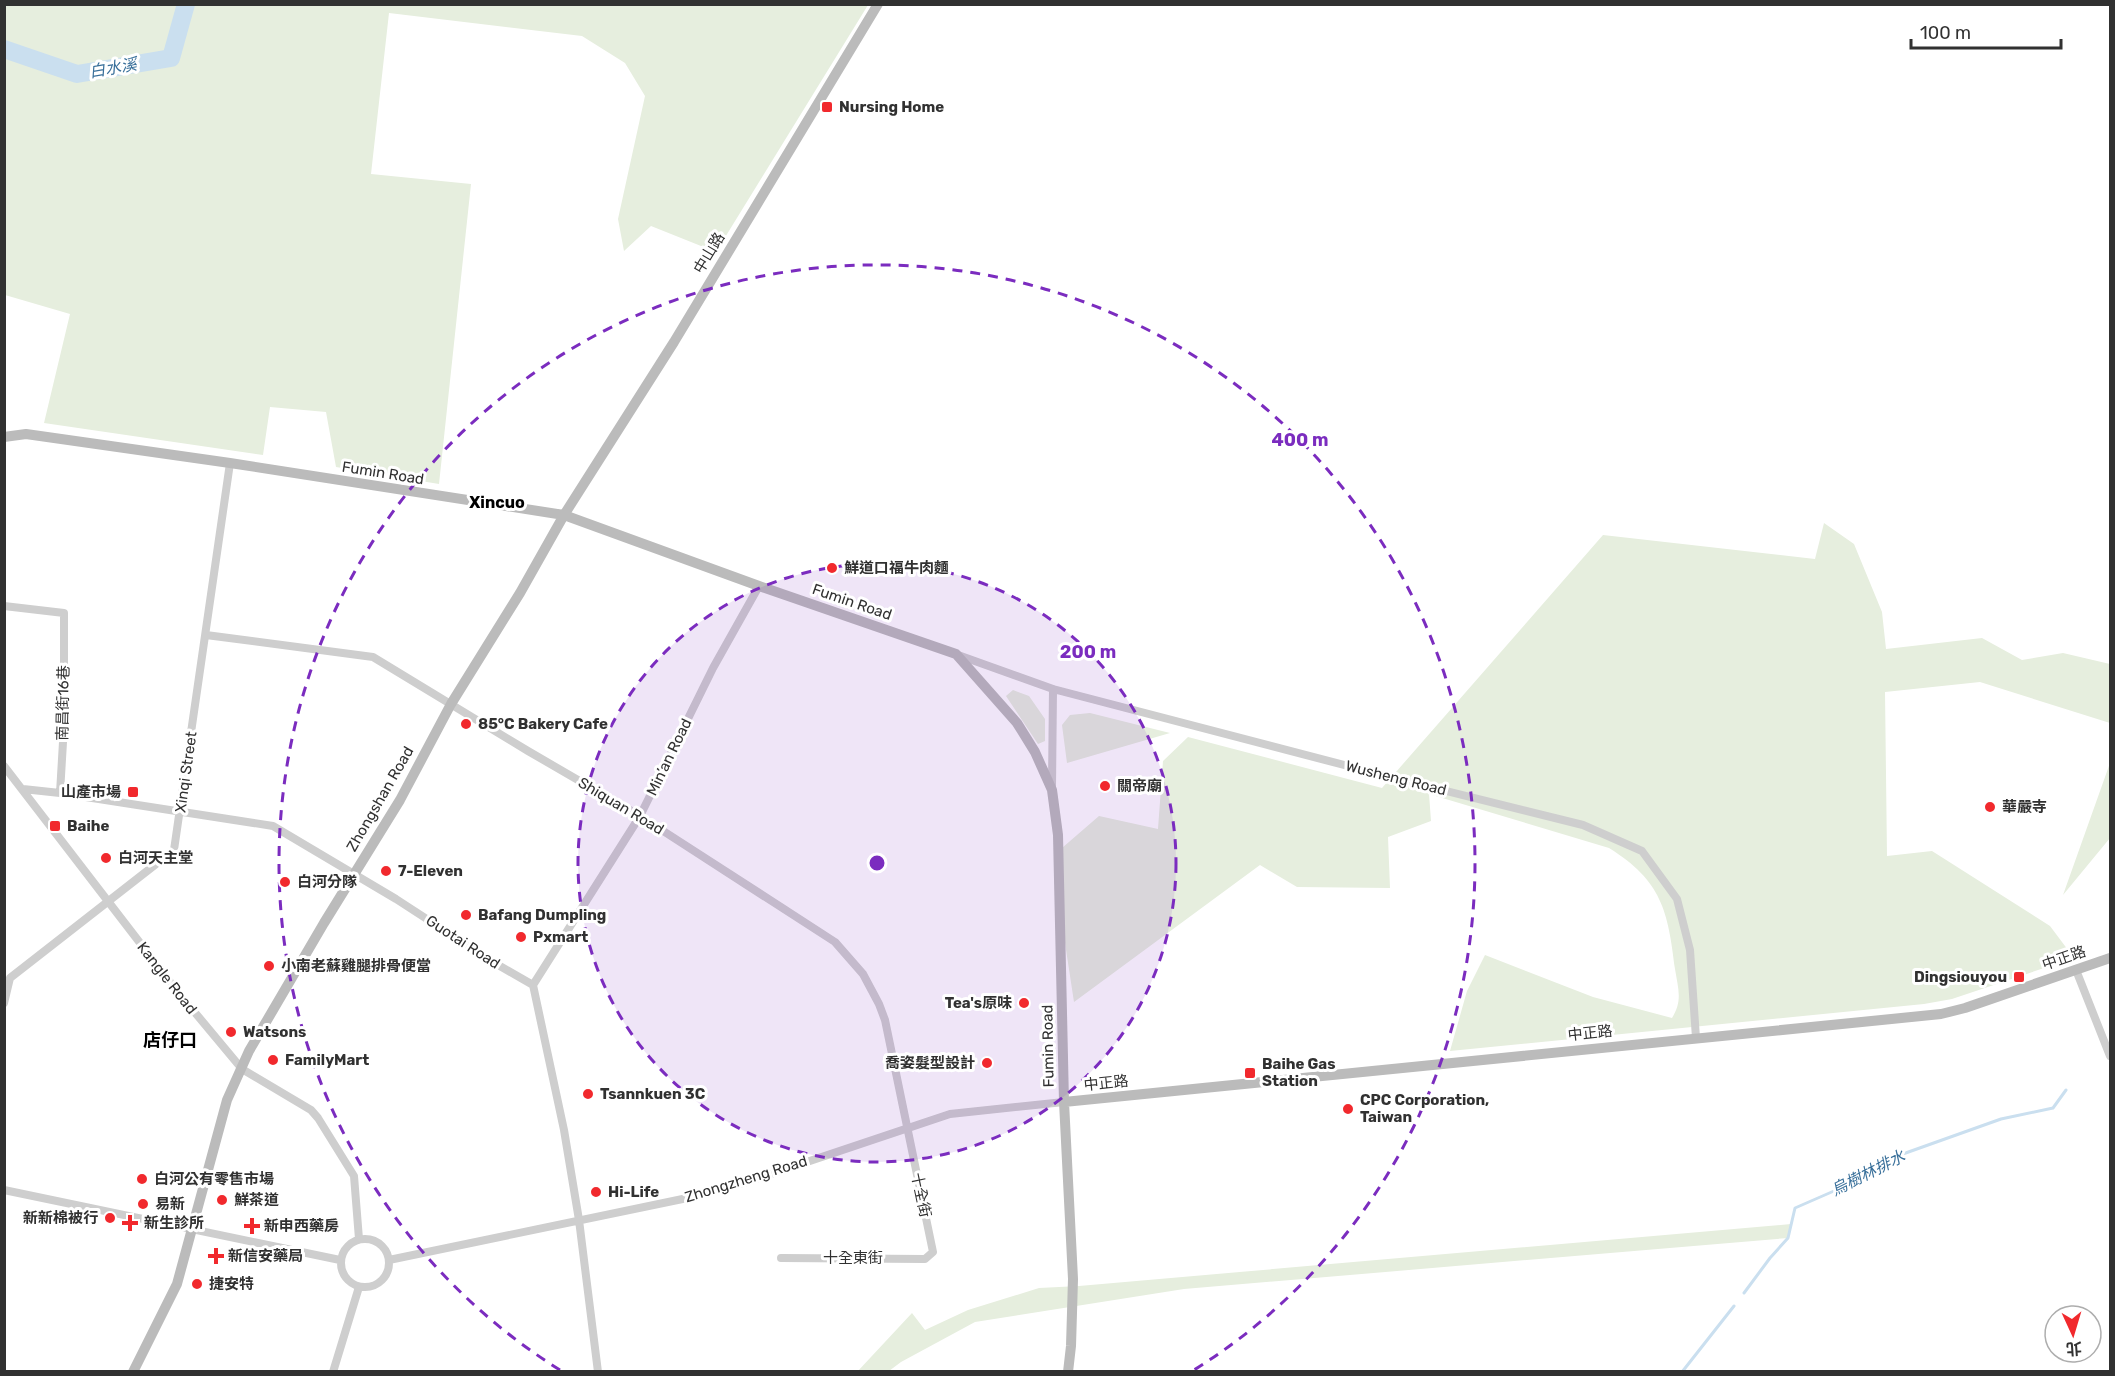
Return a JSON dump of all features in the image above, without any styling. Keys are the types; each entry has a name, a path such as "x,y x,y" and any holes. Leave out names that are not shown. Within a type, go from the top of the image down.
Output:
{"main road":[{"name":"中山路","path":"564,515 674,342 878,4"},
{"name":"Fumin Road","path":"4,437 26,434 564,515 956,654 1017,723 1035,752 1052,790 1058,835 1064,1102 1073,1279 1068,1371"},
{"name":"Zhongshan Road","path":"133,1371 177,1284 194,1229 227,1100 249,1051 400,800 451,704 520,593 564,515"},
{"name":"中正路","path":"1064,1102 1941,1014 2110,958"}],"street":[{"name":"Xinqi Street","path":"4,1003 10,978 174,850 230,463"},
{"name":"Min’an Road","path":"533,985 640,816 714,668 759,586"},
{"name":"南昌街16巷","path":"4,606 64,614 64,724 60,793"},
{"name":"Shiquan Road","path":"206,634 373,657 640,816 835,942 853,961 879,1004 885,1020 907,1128"},
{"name":"Wusheng Road","path":"956,654 1053,689 1583,825 1642,851 1677,898 1690,950 1696,1038"},
{"path":"1052,790 1053,689"},
{"name":"Kangle Road","path":"4,766 177,992 242,1069 311,1110 318,1118 354,1176 359,1239"},
{"name":"Guotai Road","path":"23,789 273,826 533,985"},
{"path":"2076,970 2110,1056"},
{"path":"533,985 564,1130 579,1220 598,1371"},
{"name":"Zhongzheng Road","path":"389,1260 722,1189 950,1114 1064,1102"},
{"name":"十全街","path":"907,1128 933,1252 925,1259"},
{"path":"4,1190 340,1260"},
{"path":"366,1238 379,1242 388,1253 388,1272 374,1286 359,1287 347,1280 343,1274 340,1260 346,1247 359,1239 366,1238"},
{"name":"十全東街","path":"782,1258 925,1259"},
{"path":"333,1371 359,1287"}],"green space":[{"path":"4,5 868,5 716,252 651,226 624,251 618,219 645,96 625,63 582,36 389,13 371,174 471,184 439,484 336,467 326,412 270,407 263,455 44,423 70,314 5,295"},
{"path":"1824,523 1854,544 1882,612 1886,649 1982,638 2022,660 2063,653 2110,664 2110,723 1980,682 1885,692 1887,856 1932,851 2050,926 2074,958 1952,999 1924,1004 1450,1051 1467,991 1485,955 1593,997 1672,1018 1678,1006 1679,994 1665,914 1651,885 1627,860 1609,848 1429,794 1431,821 1388,837 1390,888 1297,887 1260,865 1074,1002 1060,910 1062,848 1099,816 1158,829 1163,761 1188,737 1382,788 1603,535 1815,559"},
{"path":"1013,690 1029,696 1045,719 1045,741 1038,744 1006,696"},
{"path":"1090,713 1170,733 1067,763 1062,725 1070,715"},
{"path":"2110,763 2110,838 2063,895"},
{"path":"1791,1224 1788,1238 1184,1289 975,1322 901,1362 889,1371 857,1372 912,1313 925,1330 968,1310 1039,1288"}],"waterway":[{"name":"白水溪","path":"4,49 77,74 171,58 186,4"},
{"name":"烏樹林排水","path":"1744,1293 1788,1238 1795,1208 1850,1184 1886,1160 2001,1119 2053,1108 2066,1090"},
{"name":"烏樹林排水","path":"1682,1372 1734,1306"}],"place":[{"name":"Nursing Home","path":"827,107"},
{"name":"鮮道口福牛肉麵","path":"832,568"},
{"name":"85°C Bakery Cafe","path":"466,724"},
{"name":"關帝廟","path":"1105,786"},
{"name":"山產市場","path":"133,792"},
{"name":"華嚴寺","path":"1990,807"},
{"name":"Baihe","path":"55,826"},
{"name":"白河天主堂","path":"106,858"},
{"name":"7-Eleven","path":"386,871"},
{"name":"白河分隊","path":"285,882"},
{"name":"Bafang Dumpling","path":"466,915"},
{"name":"Pxmart","path":"521,937"},
{"name":"小南老蘇雞腿排骨便當","path":"269,966"},
{"name":"Dingsiouyou","path":"2019,977"},
{"name":"Tea's原味","path":"1024,1003"},
{"name":"Watsons","path":"231,1032"},
{"name":"FamilyMart","path":"273,1060"},
{"name":"喬姿髮型設計","path":"987,1063"},
{"name":"Baihe Gas Station","path":"1250,1073"},
{"name":"Tsannkuen 3C","path":"588,1094"},
{"name":"CPC Corporation, Taiwan","path":"1348,1109"},
{"name":"白河公有零售市場","path":"142,1179"},
{"name":"Hi-Life","path":"596,1192"},
{"name":"鮮茶道","path":"222,1200"},
{"name":"易新","path":"143,1204"},
{"name":"新新棉被行","path":"110,1218"},
{"name":"新生診所","path":"130,1223"},
{"name":"新申西藥房","path":"252,1226"},
{"name":"新信安藥局","path":"216,1256"},
{"name":"捷安特","path":"197,1284"}],"district":[{"name":"Xincuo","path":"497,502"},
{"name":"店仔口","path":"170,1040"}]}
